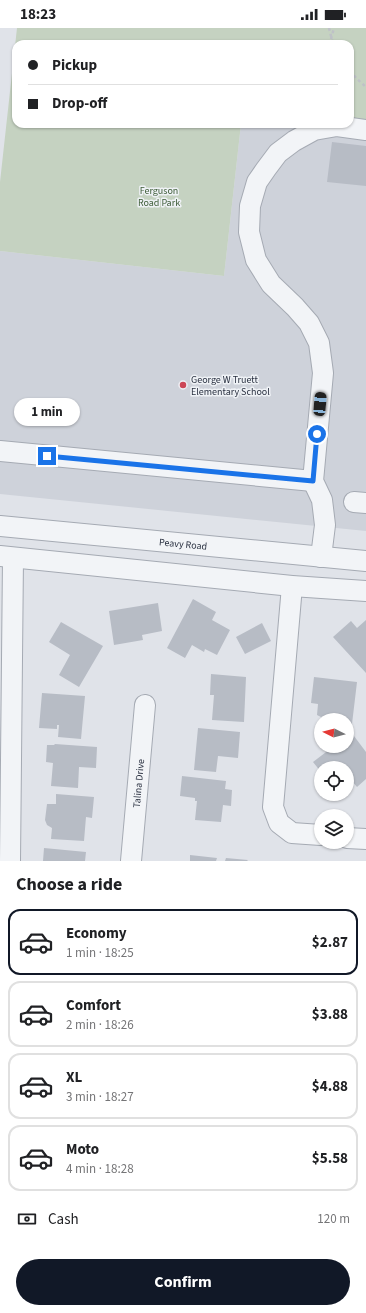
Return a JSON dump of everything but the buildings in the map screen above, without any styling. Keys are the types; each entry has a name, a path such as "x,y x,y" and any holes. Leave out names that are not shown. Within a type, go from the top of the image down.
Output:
{"street":[{"path":"321,557 325,525 322,500 313,481 322,373 319,343 309,323 271,284 256,260 249,232 250,206 257,182 266,169 278,153 294,141 314,130 326,128"},
{"path":"352,128 366,130"},
{"path":"0,451 313,481"},
{"name":"Peavy Road","path":"0,526 366,561"},
{"path":"10,861 7,557 292,586 366,591"},
{"path":"292,586 273,807 279,823 292,832 314,834"},
{"name":"Talina Drive","path":"131,861 145,705"},
{"path":"354,838 366,839"}],"path":[{"path":"329,28 331,39"},
{"path":"331,39 334,28"},
{"path":"354,76 366,87"}],"shaded area":[{"name":"George W Truett Elementary School","path":"366,121 366,531 0,494 0,251 224,276 241,128 354,128 354,123"}],"green space":[{"name":"Ferguson Road Park","path":"17,28 366,28 366,121 354,120 354,40 16,40"},
{"name":"Ferguson Road Park","path":"12,73 12,128 241,128 224,276 0,251 0,182"}],"place":[{"name":"George W Truett Elementary School","path":"183,385"}],"route":[{"path":"47,456 313,481 317,434"}]}
